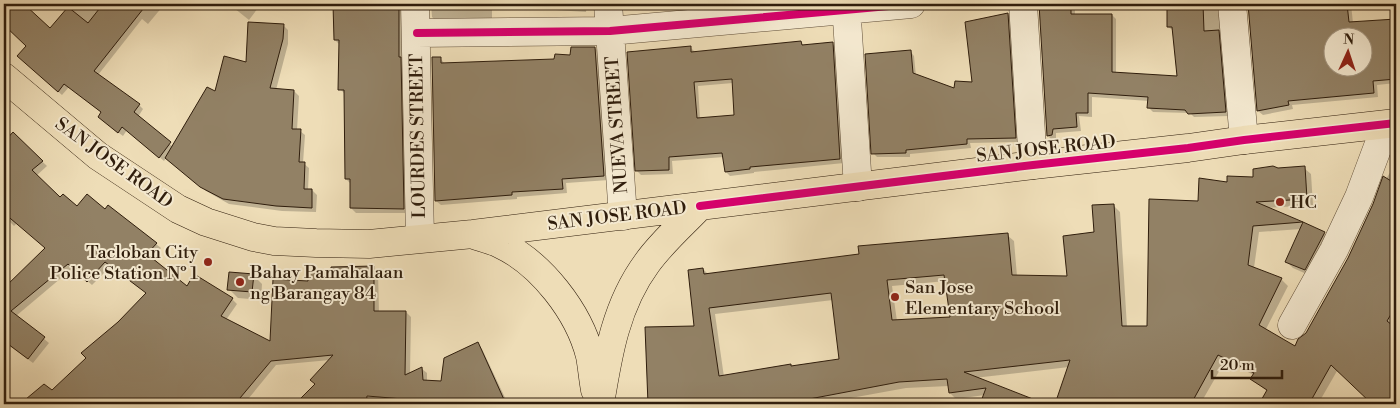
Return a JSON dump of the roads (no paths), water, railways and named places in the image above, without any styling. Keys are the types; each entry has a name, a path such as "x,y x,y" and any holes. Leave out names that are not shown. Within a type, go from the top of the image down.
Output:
{"main road":[{"name":"SAN JOSE ROAD","path":"4,77 98,156 178,209 206,222 253,237 274,241 369,244 473,234 1034,165 1391,124"},
{"path":"599,404 611,342 619,315 634,282 648,261 700,206"},
{"path":"473,234 500,244 524,259 546,278 560,294 579,328 589,354 599,404"}],"street":[{"name":"LOURDES STREET","path":"416,4 420,238"},
{"name":"NUEVA STREET","path":"608,4 622,216"},
{"path":"417,33 610,31 846,7 912,4"},
{"path":"1022,4 1034,165"},
{"path":"1232,4 1244,140"},
{"path":"846,7 858,187"},
{"path":"1292,325 1334,250 1391,124"}],"place":[{"name":"HC","path":"1280,202"},
{"name":"Tacloban City Police Station № 1","path":"208,262"},
{"name":"Bahay Pamahalaan ng Barangay 84","path":"240,282"},
{"name":"San Jose Elementary School","path":"895,297"}]}
